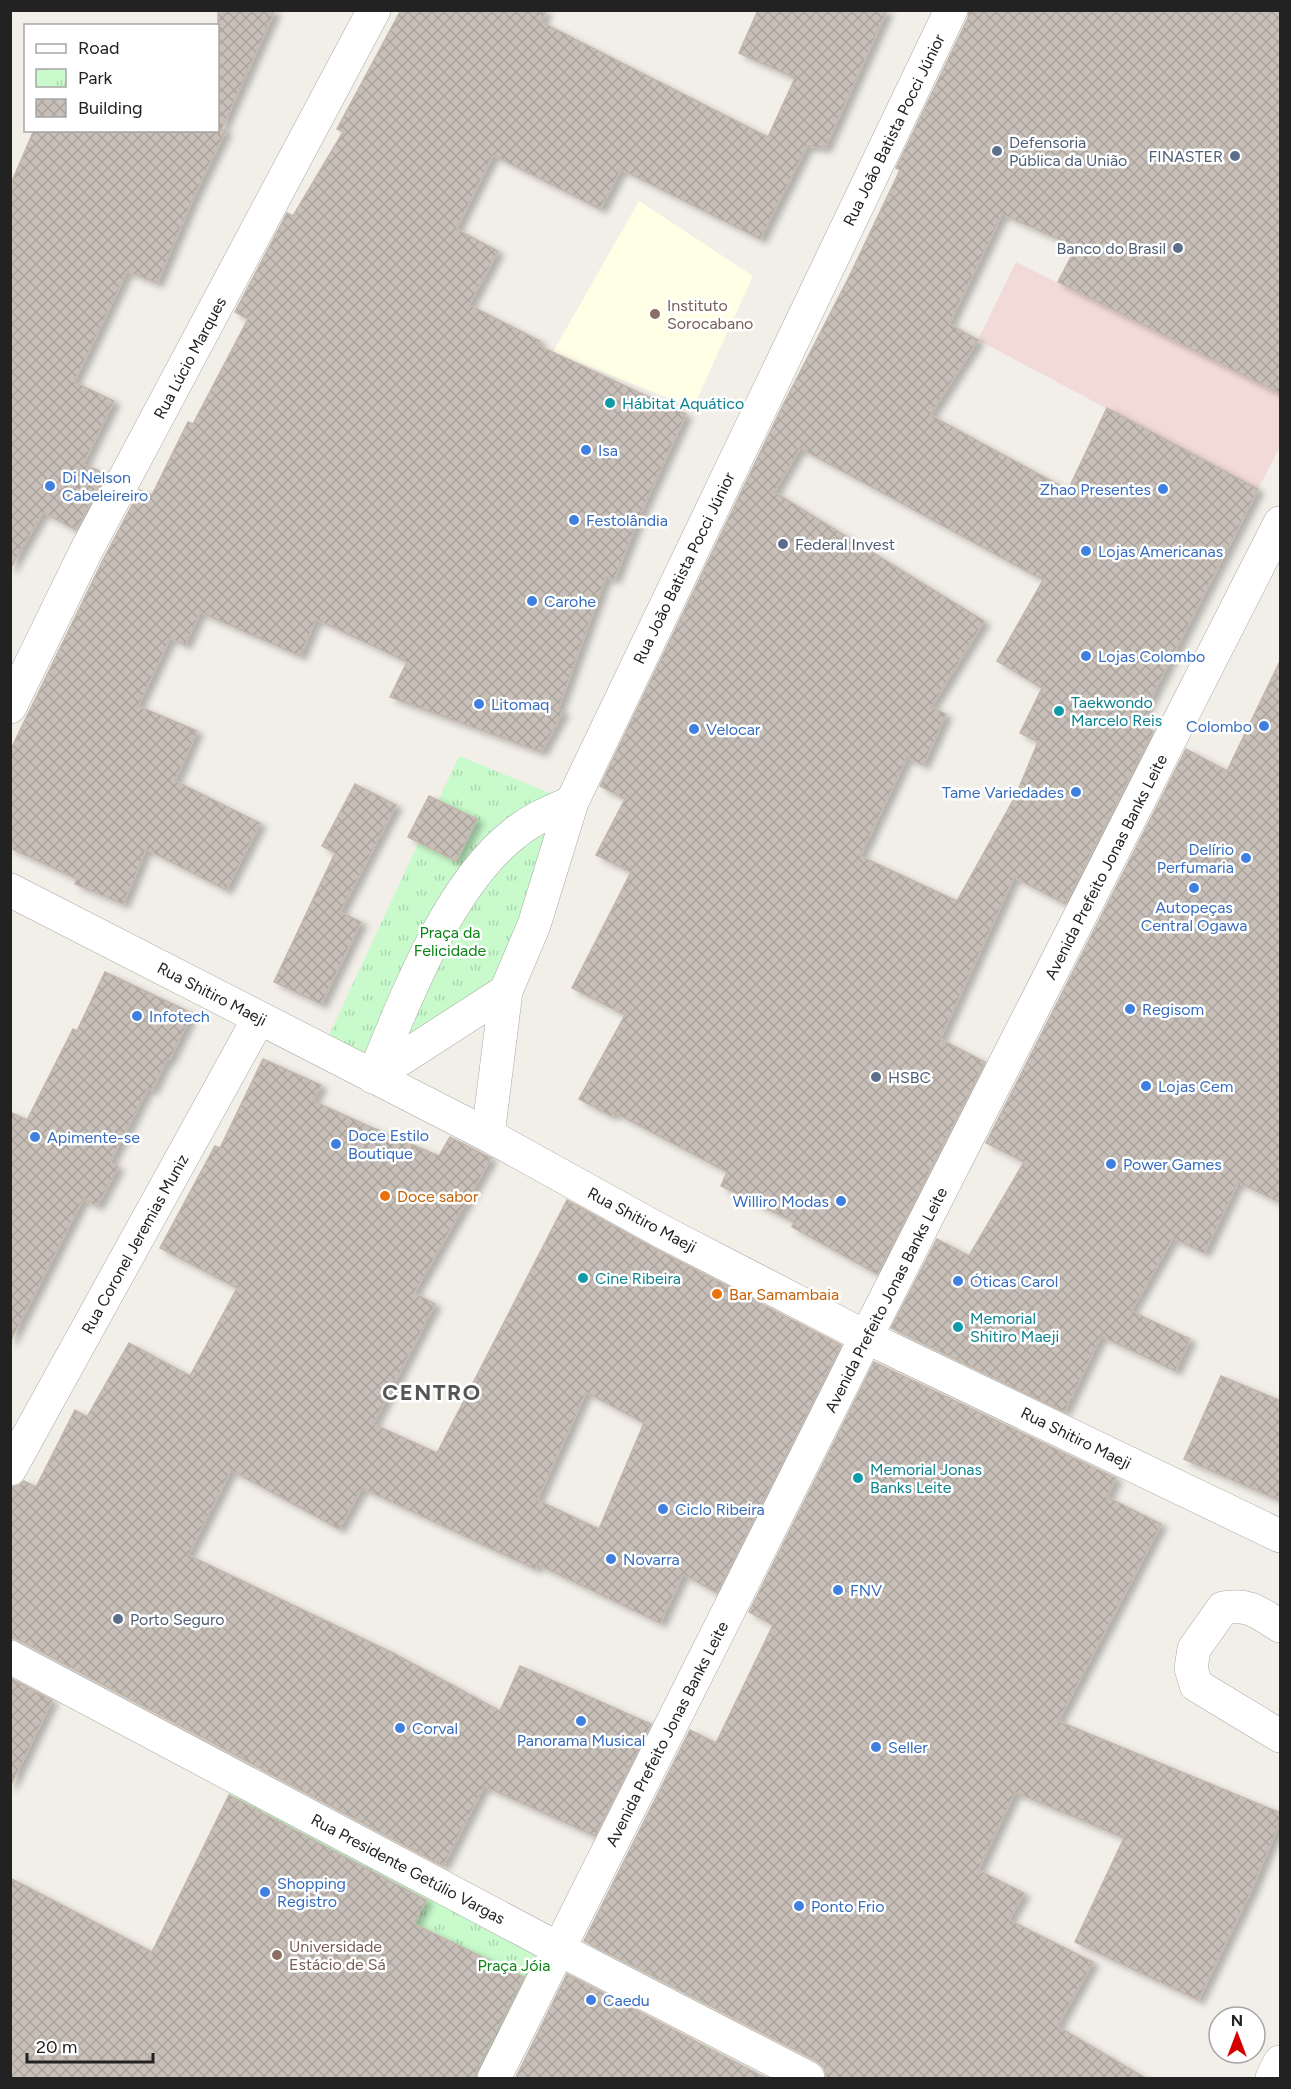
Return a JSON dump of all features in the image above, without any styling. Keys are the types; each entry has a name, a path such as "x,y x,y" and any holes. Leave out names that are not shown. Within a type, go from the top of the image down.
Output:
{"street":[{"name":"Rua Lúcio Marques","path":"10,707 86,551 374,10"},
{"name":"Rua João Batista Pocci Júnior","path":"488,1135 506,991 534,925 572,802 951,10"},
{"name":"Avenida Prefeito Jonas Banks Leite","path":"494,2079 866,1337 1281,524"},
{"path":"373,1077 415,976 449,914 469,884 491,855 515,832 539,817 572,802"},
{"name":"Rua Shitiro Maeji","path":"10,890 488,1135 661,1231 866,1337 1281,1536"},
{"path":"373,1077 506,991"},
{"name":"Rua Coronel Jeremias Muniz","path":"10,1469 260,1018"},
{"path":"1281,1626 1256,1611 1237,1605 1222,1608 1194,1649 1191,1668 1196,1685 1281,1736"},
{"name":"Rua Presidente Getúlio Vargas","path":"10,1657 808,2079"},
{"path":"1272,2079 1281,2062"}],"shaded area":[{"name":"Instituto Sorocabano","path":"639,201 753,276 693,408 553,352"},
{"path":"1016,262 1280,394 1280,447 1258,489 978,340"}],"green space":[{"name":"Praça da Felicidade","path":"459,756 572,802 506,991 373,1077 322,1050"},
{"name":"Praça Jóia","path":"236,1778 559,1949 494,2078 426,2078 482,1957 214,1826"}],"building":[{"path":"218,10 275,10 221,130 226,130 194,196 157,283 127,271 74,382 114,401 83,464 106,474 76,530 43,512 10,569 10,186 33,132 219,132"},
{"path":"401,10 546,10 541,22 768,137 795,78 739,53 758,10 887,10 825,148 807,146 760,239 621,169 600,209 493,155 456,229 498,251 469,305 540,341 537,345 686,414 641,512 614,580 606,576 558,709 563,712 541,752 390,697 407,662 316,619 300,656 200,612 185,645 170,638 138,706 197,731 175,781 260,823 226,890 146,849 123,904 75,884 77,879 10,848 10,751 103,560 140,490 152,495 188,422 193,424 248,319 235,312 287,213 293,216 343,132 337,129"},
{"path":"969,10 1281,10 1281,394 1058,282 1076,247 1002,214 949,324 978,340 930,415 1068,490 1107,408 1258,489 1138,723 1153,731 1065,904 1014,877 940,1039 985,1062 877,1274 792,1227 794,1222 721,1186 727,1172 614,1112 611,1116 579,1099 625,1015 572,988 631,872 596,855 625,799 600,786 782,407 849,277 900,170 896,168 968,18","holes":["800,448 1043,580 997,661 1042,688 1020,733 1038,742 1016,795 957,901 860,856 907,757 923,765 946,714 931,707 984,621 774,492"]},
{"path":"1281,659 1281,1203 1238,1182 1204,1253 1173,1238 1131,1311 1190,1339 1175,1371 1101,1336 1064,1412 891,1328 937,1239 969,1256 1024,1162 986,1143 1186,749 1227,771"},
{"path":"355,784 396,805 340,912 361,922 321,1004 274,982 335,853 322,846"},
{"path":"429,796 477,819 456,861 408,837"},
{"path":"105,972 192,1013 169,1060 167,1059 152,1090 148,1088 110,1162 118,1167 97,1206 83,1199 10,1342 10,1112 27,1120 73,1029 77,1031"},
{"path":"263,1059 321,1085 313,1101 366,1125 439,1156 450,1137 491,1158 414,1293 435,1304 373,1424 437,1453 567,1200 841,1345 717,1593 683,1574 660,1623 537,1564 535,1569 362,1488 339,1529 231,1470 188,1555 393,1653 500,1711 520,1666 651,1724 595,1836 484,1786 443,1866 19,1640 10,1638 10,1488 24,1481 36,1487 75,1410 87,1417 129,1343 190,1376 237,1288 160,1248 215,1146 220,1148","holes":["586,1392 644,1423 599,1529 537,1500"]},
{"path":"874,1362 1116,1478 1107,1497 1161,1524 1058,1721 1281,1813 1281,1819 1251,1891 1198,2000 1075,1942 1124,1838 1015,1792 978,1870 1024,1893 1009,1920 1093,1962 1057,2026 1147,2079 827,2079 824,2068 817,2061 584,1941 690,1730 716,1743 773,1625 749,1612"},
{"path":"1221,1376 1281,1401 1281,1501 1184,1459"},
{"path":"10,1678 52,1700 10,1787"},
{"name":"Shopping Registro","path":"229,1795 426,1900 414,1924 524,1977 477,2070 475,2079 10,2079 10,1878 152,1952"},
{"name":"Caedu","path":"567,1974 768,2079 515,2079"}],"place":[{"name":"Defensoria Pública da União","path":"997,151"},
{"name":"FINASTER","path":"1235,156"},
{"name":"Banco do Brasil","path":"1178,248"},
{"name":"Instituto Sorocabano","path":"655,314"},
{"name":"Hábitat Aquático","path":"610,403"},
{"name":"Isa","path":"586,450"},
{"name":"Di Nelson Cabeleireiro","path":"50,486"},
{"name":"Zhao Presentes","path":"1163,489"},
{"name":"Festolândia","path":"574,520"},
{"name":"Federal Invest","path":"783,544"},
{"name":"Lojas Americanas","path":"1086,551"},
{"name":"Carohe","path":"532,601"},
{"name":"Lojas Colombo","path":"1086,656"},
{"name":"Litomaq","path":"479,704"},
{"name":"Taekwondo Marcelo Reis","path":"1059,711"},
{"name":"Colombo","path":"1264,726"},
{"name":"Velocar","path":"694,729"},
{"name":"Tame Variedades","path":"1076,792"},
{"name":"Delírio Perfumaria","path":"1246,858"},
{"name":"Autopeças Central Ogawa","path":"1194,888"},
{"name":"Regisom","path":"1130,1009"},
{"name":"Infotech","path":"137,1016"},
{"name":"HSBC","path":"876,1077"},
{"name":"Lojas Cem","path":"1146,1086"},
{"name":"Apimente-se","path":"35,1137"},
{"name":"Doce Estilo Boutique","path":"336,1144"},
{"name":"Power Games","path":"1111,1164"},
{"name":"Doce sabor","path":"385,1196"},
{"name":"Williro Modas","path":"841,1201"},
{"name":"Cine Ribeira","path":"583,1278"},
{"name":"Óticas Carol","path":"958,1281"},
{"name":"Bar Samambaia","path":"717,1294"},
{"name":"Memorial Shitiro Maeji","path":"958,1327"},
{"name":"Memorial Jonas Banks Leite","path":"858,1478"},
{"name":"Ciclo Ribeira","path":"663,1509"},
{"name":"Novarra","path":"611,1559"},
{"name":"FNV","path":"838,1590"},
{"name":"Porto Seguro","path":"118,1619"},
{"name":"Panorama Musical","path":"581,1721"},
{"name":"Corval","path":"400,1728"},
{"name":"Seller","path":"876,1747"},
{"name":"Shopping Registro","path":"265,1892"},
{"name":"Ponto Frio","path":"799,1906"},
{"name":"Universidade Estácio de Sá","path":"277,1955"},
{"name":"Caedu","path":"591,2000"}],"district":[{"name":"CENTRO","path":"432,1392"}]}
